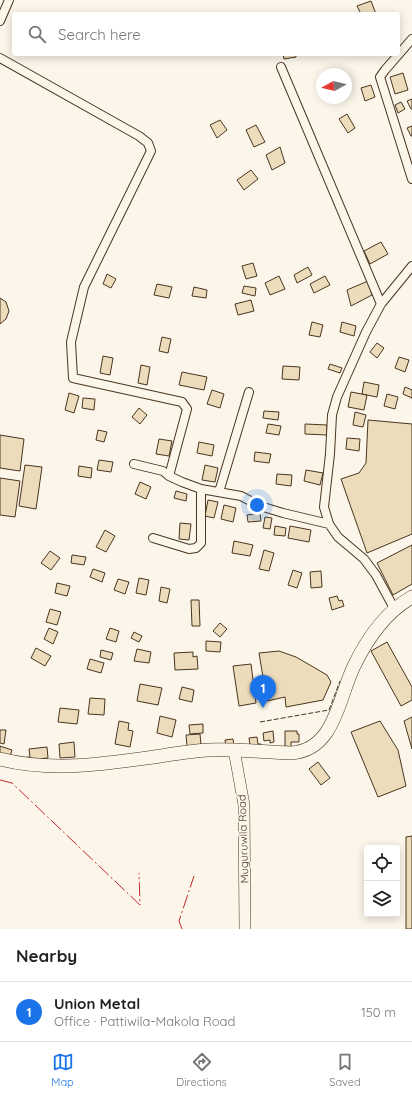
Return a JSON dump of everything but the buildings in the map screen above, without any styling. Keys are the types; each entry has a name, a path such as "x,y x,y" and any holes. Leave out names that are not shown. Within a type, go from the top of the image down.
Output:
{"main road":[{"path":"0,759 17,764 42,766 85,765 208,750 291,753 305,751 318,743 327,733 334,720 346,684 364,647 384,619 412,597"}],"street":[{"path":"0,21 9,0"},
{"path":"400,52 412,38"},
{"path":"397,56 380,77 412,179"},
{"path":"0,58 139,136 148,143 151,151 84,287 71,342 73,378 182,402 187,409 169,476"},
{"path":"281,67 381,304"},
{"path":"395,610 376,575 364,559 338,537 329,524 324,507 330,454 332,415 337,397 366,332 381,304 403,275 412,266"},
{"path":"219,492 249,392"},
{"path":"134,464 163,471 169,476 201,490 241,496 260,506 329,524"},
{"path":"153,538 189,549 196,548 202,543 201,490"},
{"name":"Muguruwila Road","path":"234,750 244,805 245,929"}],"fence":[{"path":"260,722 329,710 340,681"}],"power":[{"path":"0,780 12,783 140,905 139,873"},
{"path":"182,929 179,921 194,876"}],"place":[{"name":"Union Metal","path":"263,708"}]}
